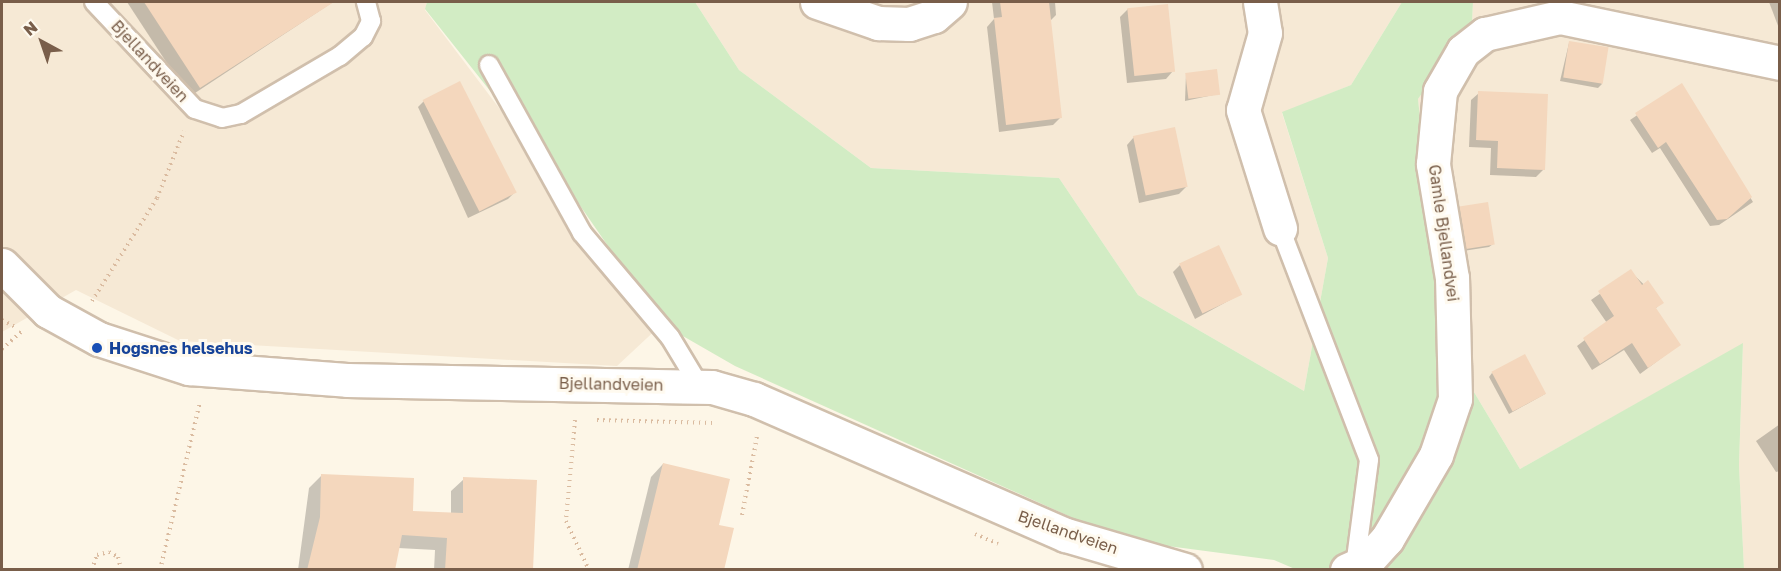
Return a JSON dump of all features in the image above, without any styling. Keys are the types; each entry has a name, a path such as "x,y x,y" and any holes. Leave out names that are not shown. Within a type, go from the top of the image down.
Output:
{"street":[{"path":"817,2 878,23 909,24 934,16 950,2"},
{"path":"1260,2 1265,33 1243,110 1280,228"},
{"name":"Gamle Bjellandvei","path":"1351,568 1387,539 1436,455 1455,399 1452,278 1433,164 1440,91 1463,51 1485,34 1560,17 1779,63"},
{"name":"Bjellandveien","path":"8,286 77,327 130,353 189,368 347,381 699,385 754,399 1066,535 1185,570"}],"lane":[{"name":"Bjellandveien","path":"94,2 195,109 222,118 241,114 340,57 363,37 371,21 366,2"},
{"path":"489,66 582,233 670,337 699,385"},
{"path":"1280,228 1369,460 1351,568"}],"path":[{"path":"77,327 157,198 195,109"},
{"path":"2,320 33,337"},
{"path":"2,349 23,331"},
{"path":"191,400 211,404"},
{"path":"160,570 201,402"},
{"path":"565,420 721,424"},
{"path":"576,420 566,521 589,570"},
{"path":"751,430 767,437"},
{"path":"742,515 757,433"},
{"path":"970,531 1011,548"},
{"path":"92,570 97,555 109,552 117,557 121,570"}],"shaded area":[{"path":"2,2 427,2 425,10 662,324 617,366 180,341 76,290 2,332"},
{"path":"695,2 1402,2 1351,85 1282,113 1328,258 1304,391 1138,295 1059,178 871,168 739,70"},
{"path":"1473,2 1779,2 1779,569 1744,569 1739,465 1743,344 1520,469 1444,342 1418,99 1472,23"}],"green space":[{"path":"427,2 695,2 739,70 871,168 1059,178 1138,295 1304,391 1328,258 1282,112 1351,85 1402,2 1473,2 1472,23 1418,99 1444,342 1520,469 1743,343 1739,465 1744,569 1295,569 1274,560 1122,540 735,366 662,324 572,194 425,9"}],"building":[{"path":"144,2 334,2 200,88"},
{"path":"1000,2 1049,2 1062,118 1006,125 994,18 1002,17"},
{"path":"1168,4 1175,72 1134,76 1127,8"},
{"path":"1569,41 1609,47 1603,84 1563,78"},
{"path":"1217,69 1220,95 1188,99 1185,73"},
{"path":"460,81 517,192 479,211 423,100"},
{"path":"1682,83 1752,197 1727,219 1717,220 1666,142 1658,148 1635,113"},
{"path":"1478,91 1548,94 1545,170 1497,168 1498,141 1476,140"},
{"path":"1175,127 1188,187 1146,196 1133,136"},
{"path":"1488,202 1495,244 1466,249 1459,207"},
{"path":"1219,245 1242,295 1202,313 1179,264"},
{"path":"1631,269 1642,285 1648,280 1664,303 1656,308 1681,345 1648,368 1632,343 1600,364 1583,338 1614,316 1598,291"},
{"path":"1525,354 1546,394 1513,412 1491,372"},
{"path":"663,463 730,479 719,525 734,528 724,570 637,570"},
{"path":"321,474 414,478 413,511 463,513 463,477 537,480 533,570 445,570 447,538 402,535 395,570 307,570 320,517"}],"place":[{"name":"Hogsnes helsehus","path":"97,348"}]}
